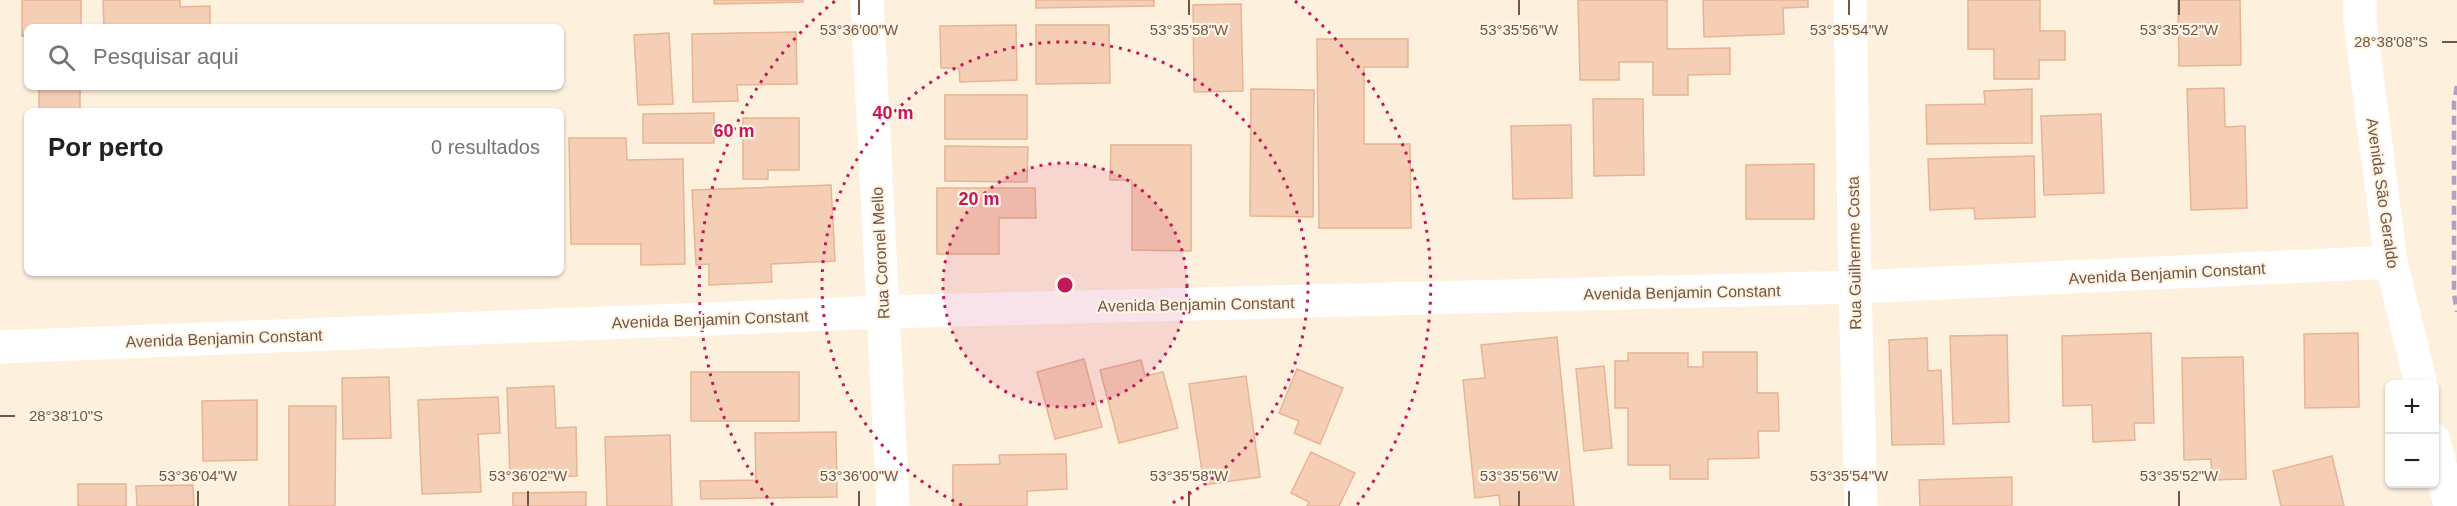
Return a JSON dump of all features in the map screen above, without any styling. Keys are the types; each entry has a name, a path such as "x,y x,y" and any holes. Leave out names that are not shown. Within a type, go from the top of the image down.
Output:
{"street":[{"name":"Rua Coronel Mello","path":"867,0 893,506"},
{"name":"Rua Guilherme Costa","path":"1850,0 1861,506"},
{"name":"Avenida São Geraldo","path":"2360,0 2360,21 2391,262 2420,380"},
{"name":"Avenida Benjamin Constant","path":"0,347 882,312 1855,287 2391,262"},
{"path":"2439,461 2450,506"}],"building":[{"path":"22,0 81,0 81,24 24,24 24,36 22,36"},
{"path":"103,0 180,0 180,7 210,6 210,24 104,24"},
{"path":"714,0 803,0 803,2 714,4"},
{"path":"1036,0 1154,0 1154,6 1036,8"},
{"path":"1578,0 1667,0 1667,49 1730,48 1730,74 1688,75 1688,95 1653,95 1653,62 1619,62 1619,80 1580,80"},
{"path":"1703,0 1808,0 1808,7 1783,8 1784,34 1704,37"},
{"path":"1968,0 2040,0 2040,31 2065,31 2065,60 2039,60 2039,79 1994,79 1994,49 1968,49"},
{"path":"2178,0 2240,0 2241,65 2179,66"},
{"path":"1241,4 1243,91 1194,92 1193,5"},
{"path":"1016,25 1017,80 960,82 959,68 941,68 940,26"},
{"path":"1036,25 1109,25 1110,83 1036,84"},
{"path":"796,32 797,84 737,85 738,101 693,102 692,34"},
{"path":"669,33 673,104 638,105 634,35"},
{"path":"1317,39 1408,39 1408,67 1364,67 1364,144 1410,144 1411,228 1319,228"},
{"path":"2224,88 2225,127 2245,126 2247,208 2191,210 2187,89"},
{"path":"1251,89 1314,90 1313,217 1250,216"},
{"path":"2032,89 2032,143 1927,144 1926,105 1985,104 1984,91"},
{"path":"39,90 80,90 80,108 39,108"},
{"path":"945,95 1027,95 1027,139 945,139"},
{"path":"1593,99 1643,99 1644,175 1594,176"},
{"path":"714,113 714,143 643,143 643,114"},
{"path":"2101,114 2104,193 2044,195 2041,116"},
{"path":"743,118 799,118 799,170 768,170 768,179 743,179"},
{"path":"1571,125 1572,198 1513,199 1511,126"},
{"path":"569,138 626,138 627,160 683,159 685,264 641,265 641,244 571,244"},
{"path":"1111,145 1191,145 1191,251 1132,250 1132,180 1110,180"},
{"path":"945,146 1028,147 1027,182 945,181"},
{"path":"2034,156 2035,217 1975,219 1974,208 1930,210 1928,159"},
{"path":"1814,164 1814,219 1746,219 1746,165"},
{"path":"831,185 835,261 771,264 772,282 709,285 709,264 696,265 692,190"},
{"path":"937,188 1035,188 1036,218 999,218 999,254 937,254"},
{"path":"2151,333 2154,423 2134,423 2135,440 2093,442 2092,405 2063,406 2062,336"},
{"path":"2358,333 2359,407 2305,408 2304,334"},
{"path":"2007,335 2009,422 1953,424 1950,336"},
{"path":"1557,337 1574,506 1500,506 1499,495 1475,498 1463,380 1485,378 1481,345"},
{"path":"1927,338 1928,371 1941,370 1944,444 1892,445 1889,340"},
{"path":"1703,352 1757,352 1757,393 1778,393 1779,431 1758,431 1759,458 1708,459 1708,479 1670,479 1670,465 1628,465 1628,408 1615,408 1615,361 1628,361 1628,353 1688,353 1688,367 1703,367"},
{"path":"2243,357 2246,479 2212,480 2211,459 2184,460 2182,358"},
{"path":"1084,359 1102,427 1055,439 1037,372"},
{"path":"1141,360 1145,376 1163,372 1178,428 1119,443 1100,370"},
{"path":"1604,366 1612,448 1584,451 1576,369"},
{"path":"1297,369 1343,388 1320,444 1294,433 1299,421 1279,413"},
{"path":"691,372 799,372 799,421 691,421"},
{"path":"1246,376 1260,477 1204,485 1189,384"},
{"path":"389,377 391,438 343,439 342,378"},
{"path":"554,386 556,428 576,427 577,476 510,478 507,388"},
{"path":"498,397 500,433 478,434 481,492 422,494 418,400"},
{"path":"257,400 257,460 203,461 202,401"},
{"path":"289,406 336,406 335,506 289,506"},
{"path":"836,432 837,497 701,499 700,481 756,480 755,433"},
{"path":"670,435 672,506 607,506 605,437"},
{"path":"1311,452 1355,473 1339,506 1307,506 1309,502 1291,493"},
{"path":"1066,454 1067,489 1027,491 1027,506 953,506 953,465 1000,464 999,455"},
{"path":"2332,456 2344,506 2281,506 2273,471"},
{"path":"2012,477 2012,506 1920,506 1919,480"},
{"path":"78,484 126,484 126,506 78,506"},
{"path":"193,485 194,506 137,506 136,486"},
{"path":"586,492 586,506 513,506 513,493"}],"railway":[{"path":"2457,86 2454,102 2454,294 2457,312"}]}
